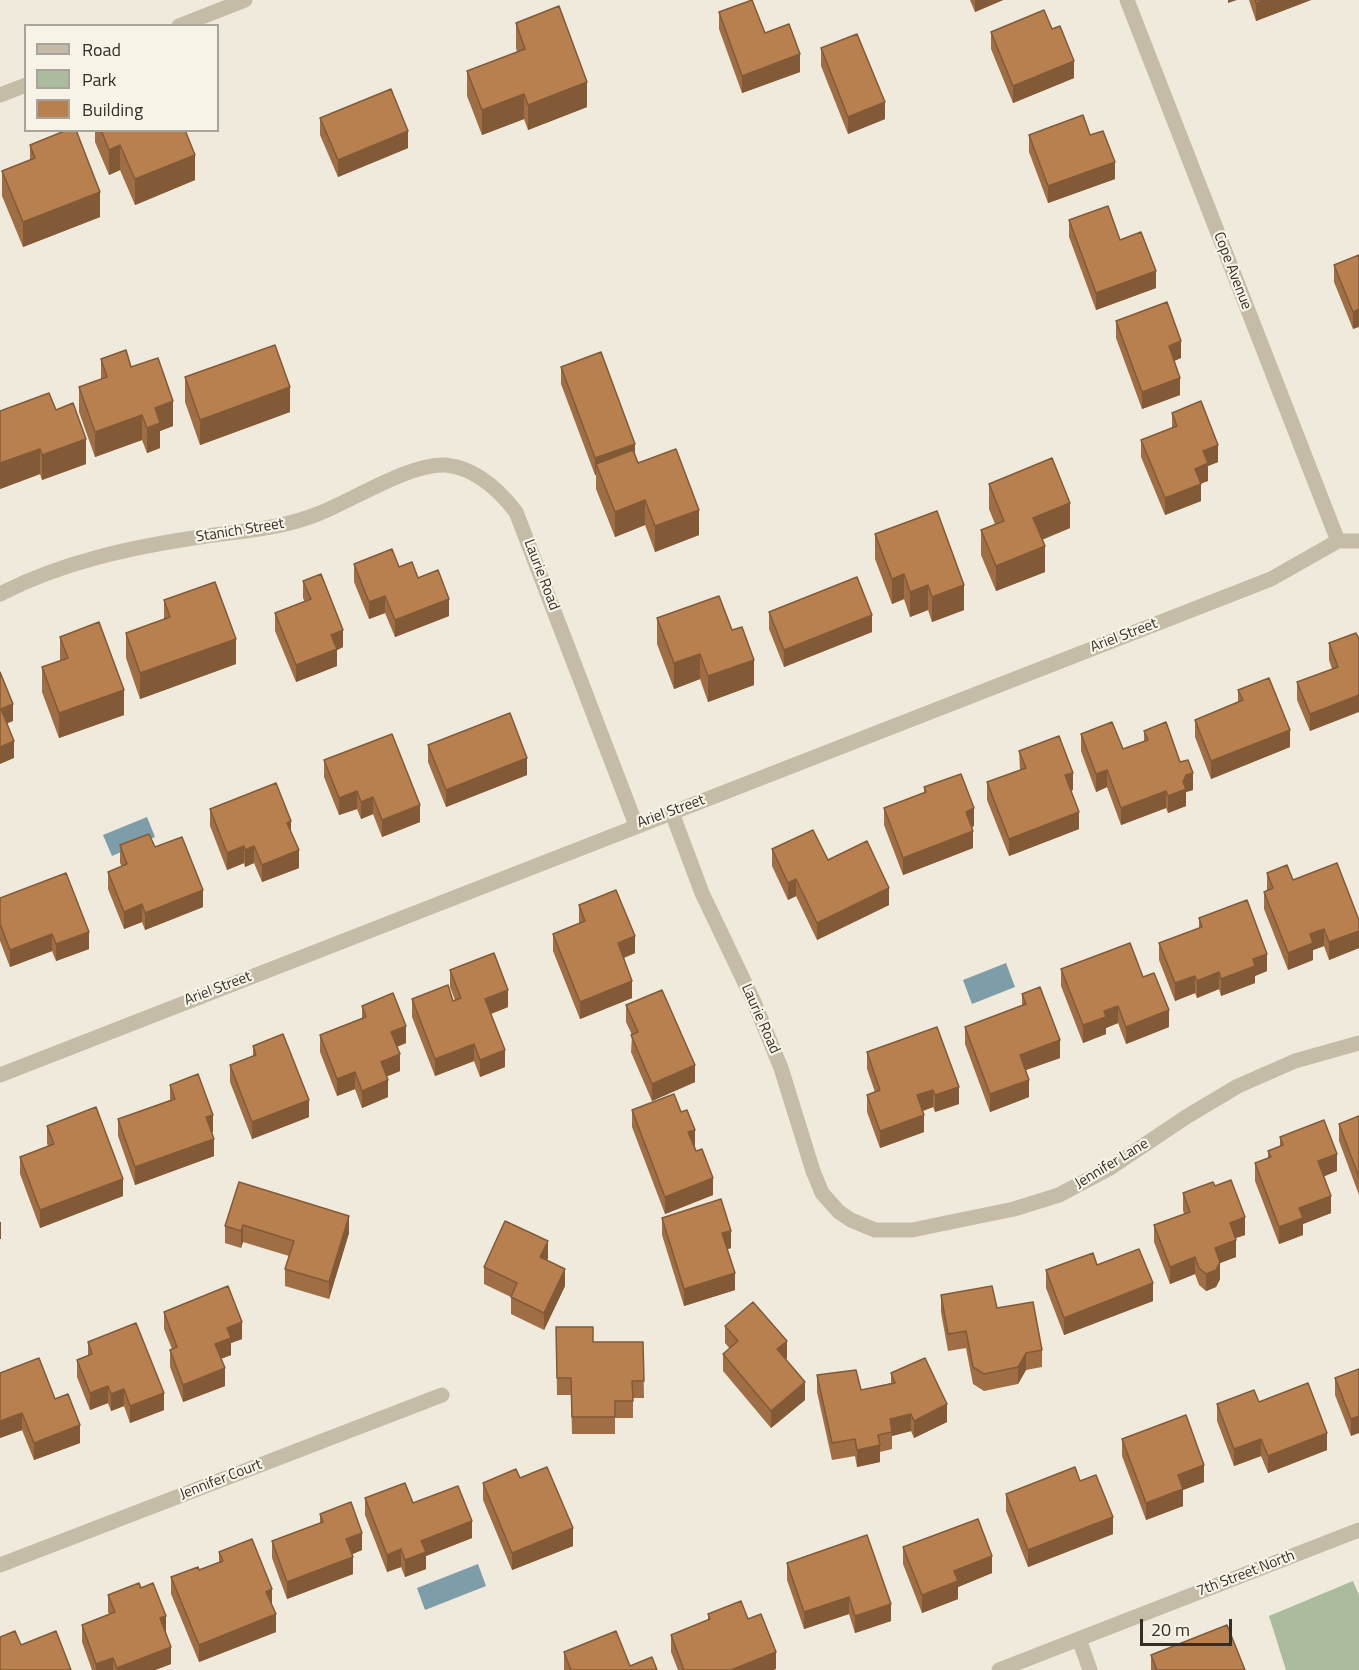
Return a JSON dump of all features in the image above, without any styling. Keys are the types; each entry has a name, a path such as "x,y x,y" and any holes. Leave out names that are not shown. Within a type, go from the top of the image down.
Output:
{"street":[{"path":"184,24 245,0"},
{"name":"Cope Avenue","path":"1127,0 1338,541"},
{"path":"0,95 24,86"},
{"name":"Stanich Street","path":"0,594 71,565 136,548 283,524 318,514 423,467 445,465 475,474"},
{"name":"Laurie Road","path":"475,474 502,494 516,512 636,825"},
{"path":"1338,541 1359,541"},
{"name":"Ariel Street","path":"0,1075 1271,579 1338,541"},
{"name":"Laurie Road","path":"672,813 702,893 754,1002 781,1068 822,1193 851,1220"},
{"name":"Jennifer Lane","path":"851,1220 875,1230 901,1232 1014,1209 1059,1195 1110,1168 1186,1117 1238,1086 1295,1061 1359,1043"},
{"name":"Jennifer Court","path":"0,1565 442,1395"},
{"name":"7th Street North","path":"999,1670 1359,1530"},
{"path":"1079,1639 1090,1670"}],"green space":[{"path":"1353,1581 1359,1595 1359,1670 1286,1670 1269,1616"}],"water":[{"path":"147,817 155,837 112,856 103,835"},
{"path":"1006,963 1015,987 972,1004 963,980"},
{"path":"478,1564 486,1586 425,1610 417,1588"}],"building":[{"path":"752,0 765,33 789,24 800,54 742,76 719,12"},
{"path":"559,6 587,82 528,105 524,94 482,110 467,71 525,49 516,23"},
{"path":"1044,10 1052,29 1060,26 1074,61 1013,86 991,32"},
{"path":"857,34 885,102 848,117 821,48"},
{"path":"391,89 408,131 338,160 320,118"},
{"path":"1083,115 1090,135 1103,131 1115,162 1048,186 1029,135"},
{"path":"62,132 77,132 100,192 23,222 2,171 35,158 30,145"},
{"path":"102,132 186,132 195,155 135,179 120,145 109,150"},
{"path":"1108,206 1120,240 1141,232 1156,271 1096,293 1069,220"},
{"path":"1359,255 1359,309 1353,312 1334,265"},
{"path":"1167,302 1181,341 1169,346 1180,378 1142,392 1116,321"},
{"path":"275,345 290,387 200,420 185,377"},
{"path":"126,350 131,367 158,358 173,401 155,408 160,423 147,428 142,415 95,432 79,387 107,377 101,359"},
{"path":"601,352 635,444 595,458 561,367"},
{"path":"49,393 56,410 73,403 86,439 42,455 40,449 0,463 0,411"},
{"path":"1201,401 1218,445 1203,451 1208,463 1195,469 1201,484 1165,498 1141,440 1177,426 1172,413"},
{"path":"676,449 699,510 655,526 645,500 615,512 596,464 633,450 638,463"},
{"path":"1052,458 1070,503 1033,518 1045,546 996,566 981,530 1004,521 989,484"},
{"path":"937,511 964,585 932,597 928,585 910,592 904,574 892,579 875,534"},
{"path":"392,549 399,567 412,562 418,578 438,570 449,599 395,620 385,596 369,602 354,564"},
{"path":"321,574 343,630 331,635 337,649 296,665 275,613 311,599 303,581"},
{"path":"857,577 872,615 784,650 769,612"},
{"path":"215,582 236,639 140,673 126,633 170,617 164,600"},
{"path":"719,596 732,630 742,627 754,660 708,676 700,654 674,663 657,618"},
{"path":"99,622 124,690 59,713 42,667 68,658 60,637"},
{"path":"1356,633 1359,639 1359,695 1310,714 1297,682 1338,667 1329,643"},
{"path":"0,672 13,704 1,709 14,741 0,747"},
{"path":"1269,678 1290,730 1211,761 1195,720 1243,700 1238,690"},
{"path":"510,713 527,758 446,790 428,745"},
{"path":"1112,722 1123,749 1148,740 1144,731 1166,722 1180,762 1188,760 1193,773 1186,775 1183,782 1186,789 1168,796 1166,791 1121,808 1107,770 1096,774 1081,734"},
{"path":"392,734 420,805 382,820 373,797 361,802 357,791 339,798 324,760"},
{"path":"1059,736 1073,773 1065,775 1079,812 1009,839 987,782 1026,768 1019,751"},
{"path":"961,774 974,808 966,812 973,831 903,858 884,808 926,792 924,787"},
{"path":"276,783 291,821 287,823 299,850 262,865 254,846 245,850 244,846 227,853 210,809"},
{"path":"813,830 828,860 867,841 889,888 817,923 796,879 788,883 772,849"},
{"path":"149,834 155,847 182,837 203,890 145,913 142,904 124,912 108,872 127,864 120,845"},
{"path":"1337,863 1359,920 1359,931 1329,942 1324,929 1310,934 1313,943 1288,953 1264,892 1273,888 1267,873 1287,865 1293,880"},
{"path":"66,873 89,932 56,944 52,934 10,950 0,924 0,898"},
{"path":"616,890 635,936 618,943 632,981 580,1002 553,934 585,921 579,905"},
{"path":"1247,900 1267,954 1253,959 1255,966 1221,979 1219,972 1197,981 1195,976 1175,983 1159,943 1202,927 1199,918"},
{"path":"1130,943 1143,977 1154,973 1169,1010 1126,1027 1118,1006 1104,1011 1106,1017 1083,1025 1061,969"},
{"path":"494,953 508,990 485,999 505,1050 480,1060 474,1044 435,1059 412,999 448,985 453,1001 461,998 450,970"},
{"path":"1040,987 1060,1040 1020,1055 1029,1080 990,1094 965,1027 1026,1004 1022,994"},
{"path":"662,990 695,1065 652,1084 631,1035 638,1032 626,1005"},
{"path":"393,993 406,1026 391,1032 400,1054 381,1062 388,1080 362,1091 355,1072 337,1079 320,1035 366,1017 362,1006"},
{"path":"937,1027 959,1087 935,1095 933,1090 917,1095 924,1115 880,1131 867,1095 880,1090 867,1052"},
{"path":"283,1034 309,1100 252,1122 230,1065 256,1055 253,1046"},
{"path":"198,1074 213,1115 206,1117 214,1139 135,1167 118,1119 175,1099 170,1085"},
{"path":"674,1094 681,1112 687,1110 695,1130 688,1132 696,1151 702,1149 713,1178 665,1197 632,1110"},
{"path":"96,1107 123,1179 40,1210 20,1157 54,1144 47,1126"},
{"path":"1359,1116 1359,1177 1339,1124"},
{"path":"1324,1120 1337,1154 1318,1161 1331,1196 1299,1208 1303,1218 1279,1227 1255,1163 1271,1157 1268,1151 1283,1145 1280,1137"},
{"path":"1231,1180 1245,1217 1230,1223 1236,1240 1215,1248 1220,1262 1216,1270 1206,1274 1199,1268 1195,1257 1170,1267 1154,1225 1190,1212 1183,1193 1213,1182 1215,1186"},
{"path":"239,1182 349,1216 329,1282 285,1269 294,1241 243,1225 241,1231 225,1226"},
{"path":"721,1199 731,1231 722,1233 735,1273 684,1289 662,1218"},
{"path":"505,1221 548,1241 540,1257 565,1269 544,1313 511,1297 517,1283 484,1267"},
{"path":"1139,1249 1153,1283 1064,1318 1046,1270 1093,1253 1097,1265"},
{"path":"228,1286 242,1322 227,1328 231,1338 215,1344 225,1368 183,1385 170,1350 177,1347 164,1312"},
{"path":"992,1286 997,1308 1033,1302 1042,1350 1026,1353 1018,1367 984,1374 973,1367 966,1331 948,1334 941,1295"},
{"path":"753,1302 787,1341 777,1349 805,1382 771,1411 723,1354 738,1341 725,1326"},
{"path":"136,1323 164,1393 130,1406 124,1389 111,1394 108,1386 90,1393 77,1360 92,1354 88,1342"},
{"path":"556,1327 593,1327 593,1342 643,1342 644,1381 632,1381 633,1401 615,1401 615,1417 572,1417 571,1378 557,1378"},
{"path":"39,1358 55,1399 68,1394 80,1425 34,1443 22,1413 0,1421 0,1373"},
{"path":"925,1358 947,1404 914,1421 911,1414 890,1419 892,1432 878,1435 880,1445 857,1450 855,1439 832,1443 817,1375 856,1370 861,1390 895,1383 891,1373"},
{"path":"1359,1369 1359,1416 1351,1419 1335,1378"},
{"path":"1308,1383 1327,1433 1268,1456 1261,1439 1234,1449 1217,1404 1254,1390 1259,1402"},
{"path":"1186,1415 1204,1465 1178,1475 1183,1489 1146,1503 1122,1439"},
{"path":"547,1467 573,1528 512,1553 483,1483 516,1469 520,1478"},
{"path":"1075,1467 1080,1481 1096,1475 1113,1517 1028,1550 1006,1494"},
{"path":"405,1483 413,1503 458,1486 472,1521 421,1541 426,1552 405,1560 401,1549 387,1555 365,1498"},
{"path":"351,1502 362,1533 346,1539 353,1557 287,1582 272,1541 323,1522 320,1514"},
{"path":"978,1519 992,1556 954,1571 958,1581 922,1595 903,1547"},
{"path":"867,1535 891,1604 855,1616 849,1597 804,1612 787,1563"},
{"path":"252,1539 272,1589 266,1592 276,1614 199,1645 171,1577 223,1561 219,1552"},
{"path":"139,1583 141,1588 153,1583 166,1616 160,1618 171,1647 117,1668 113,1658 96,1664 82,1625 115,1612 108,1595"},
{"path":"741,1601 748,1619 761,1614 776,1652 731,1670 684,1670 671,1635 710,1619 708,1614"},
{"path":"1227,1625 1245,1670 1157,1670 1151,1655"},
{"path":"15,1631 21,1645 56,1631 71,1670 0,1670 0,1637"},
{"path":"616,1631 630,1666 652,1657 657,1670 571,1670 564,1652"}]}
